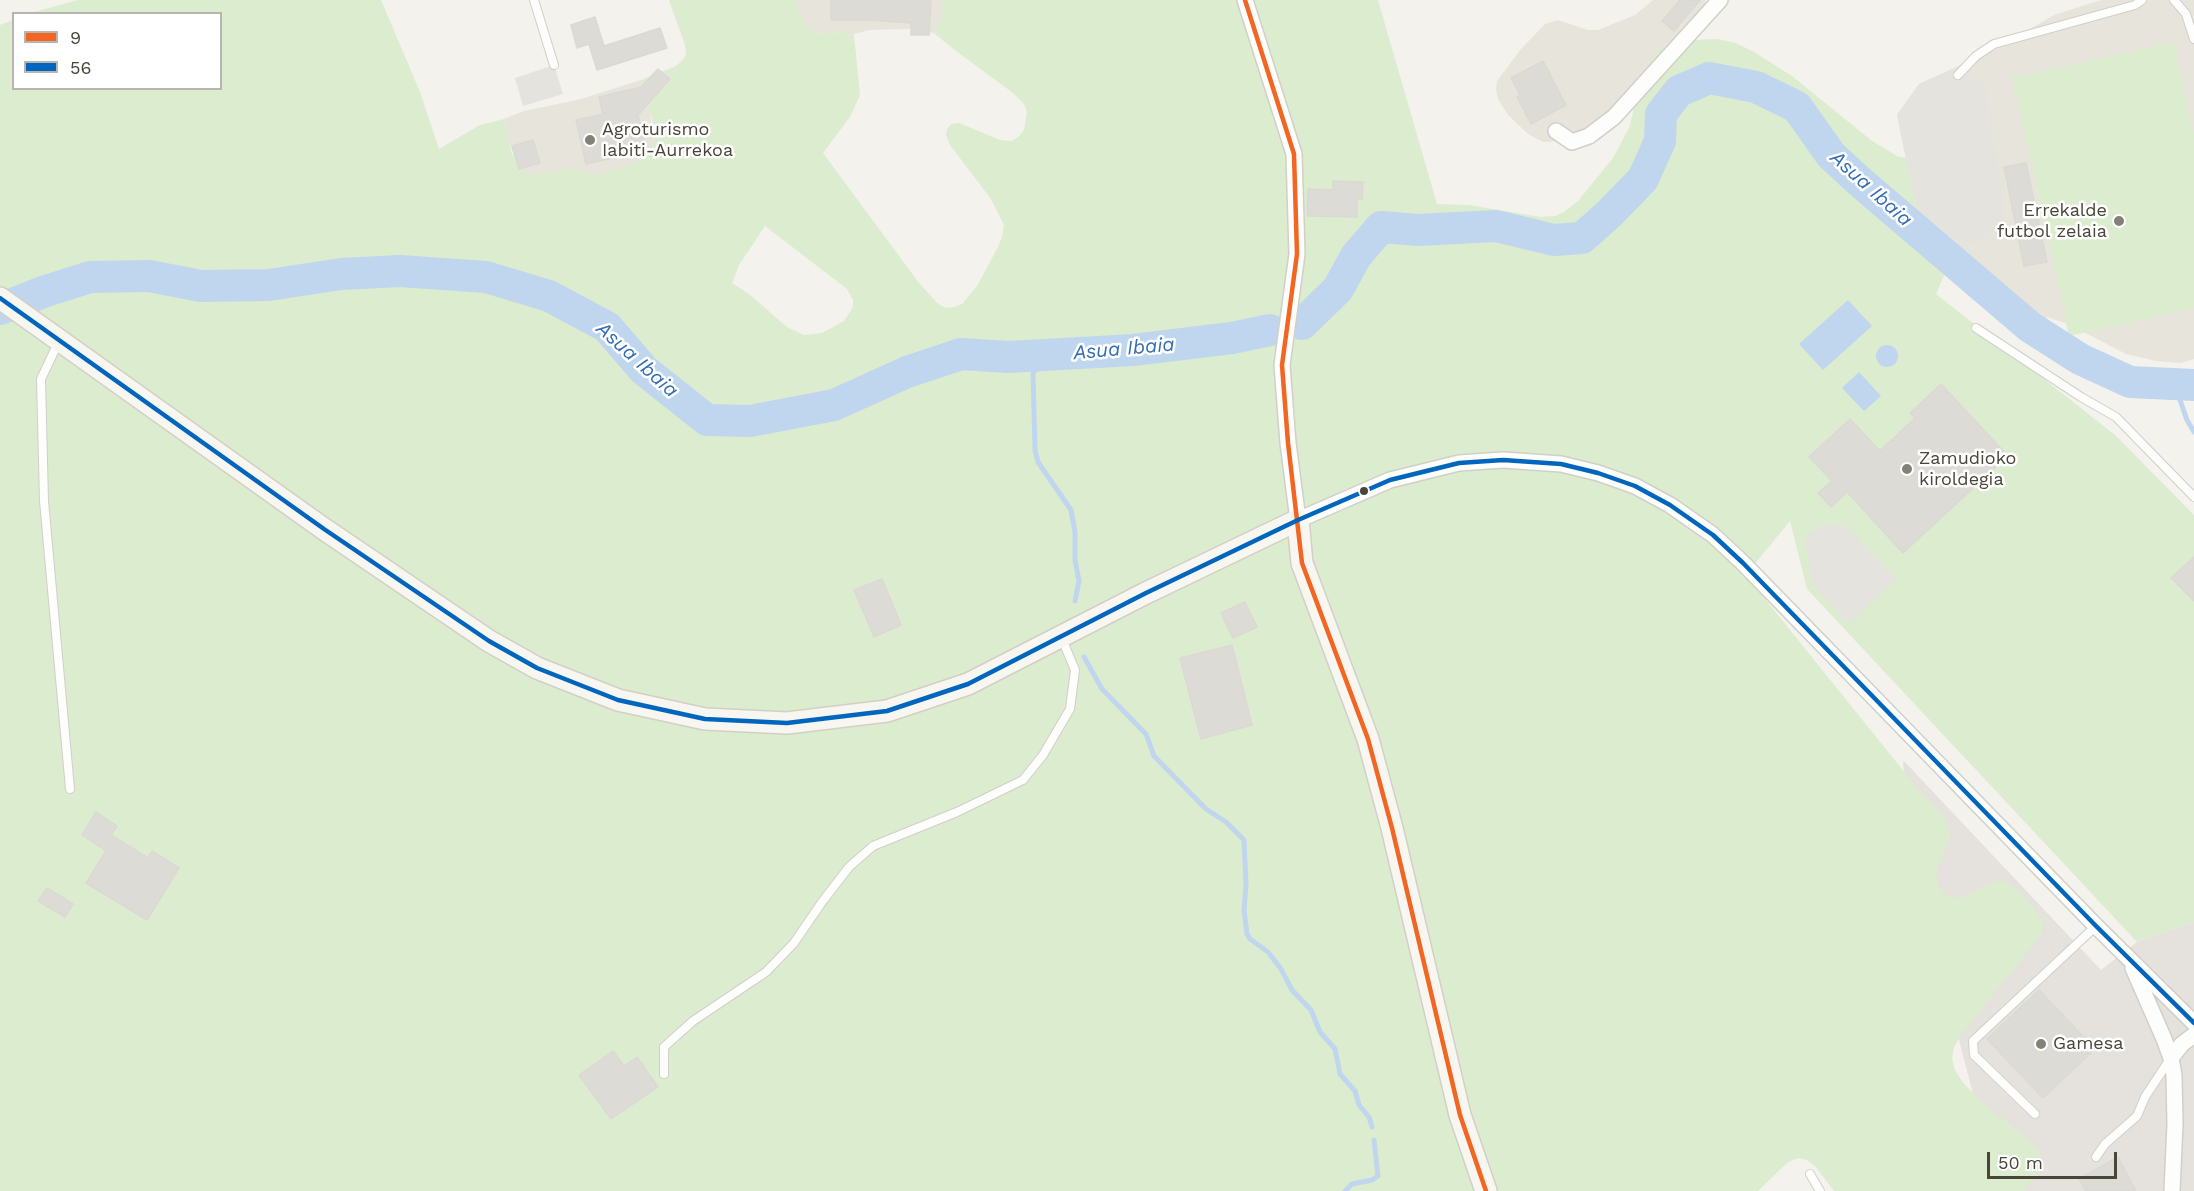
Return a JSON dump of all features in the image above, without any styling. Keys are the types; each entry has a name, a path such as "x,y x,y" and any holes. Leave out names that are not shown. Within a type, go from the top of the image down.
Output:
{"street":[{"path":"1245,0 1294,154 1297,254 1282,365 1288,443 1302,563 1368,739 1392,828 1460,1115 1486,1191"},
{"path":"1556,131 1572,142 1589,136 1614,117 1720,0"},
{"path":"0,298 324,529 489,641 537,668 618,700 705,719 787,723 887,711 968,684 1146,593 1298,520 1390,480 1459,463 1503,460 1561,464 1598,473 1635,486 1670,505 1713,536 1743,563 2096,926 2194,1023"},
{"path":"2130,960 2171,1058 2174,1075 2175,1124 2172,1191"},
{"path":"2171,1058 2182,1044 2194,1035"}],"lane":[{"path":"534,0 554,65"},
{"path":"1958,75 1976,56 1994,44 2135,5 2142,0"},
{"path":"2174,0 2186,14 2194,39"},
{"path":"1976,328 2081,397 2116,417 2194,497"},
{"path":"59,339 42,379 44,501 70,789"},
{"path":"664,1074 664,1047 693,1021 766,972 795,943 849,867 873,846 957,812 1023,780 1044,755 1070,709 1075,670 1061,637"},
{"path":"2035,1114 1974,1055 1972,1041 2096,926"},
{"path":"2096,1157 2105,1144 2137,1116 2145,1097 2171,1058"},
{"path":"1810,1174 1820,1191"}],"shaded area":[{"path":"795,0 945,0 934,33 908,29 869,30 854,34 840,32 819,34 806,26"},
{"path":"1653,0 1706,0 1695,40 1639,84 1607,114 1583,131 1550,142 1543,142 1528,134 1508,115 1498,99 1497,81 1521,49 1545,24 1558,20 1588,30 1598,30 1635,15"},
{"path":"2101,0 2194,0 2194,359 2180,363 2156,361 2126,354 2068,324 2050,318 2039,317 2031,320 1974,279 1954,252 1930,229 1917,212 1897,115 1919,84 1996,49 2054,15"},
{"path":"554,65 563,94 523,106 515,78"},
{"path":"1952,69 1985,83 2004,220 1985,237 1954,252 1930,229 1917,212 1897,115 1919,84"},
{"path":"641,80 649,108 654,140 649,154 640,160 595,175 565,168 531,175 517,165 504,119 524,111 581,99"},
{"path":"1824,524 1846,526 1896,579 1849,624 1813,585 1804,537"},
{"path":"1903,760 2101,970 2137,942 2194,922 2194,1191 1998,1191 1908,842"}],"green space":[{"path":"78,0 381,0 420,92 439,149 480,125 504,119 512,154 524,172 538,175 565,168 595,175 640,160 653,148 653,123 641,80 674,67 686,55 685,45 669,0 795,0 806,26 819,34 840,32 854,34 860,95 850,117 823,153 919,283 937,303 946,308 962,304 977,286 998,247 1004,225 991,199 950,145 946,135 947,129 951,124 959,123 1000,140 1012,141 1024,130 1027,112 1024,104 1013,93 934,33 945,0 1378,0 1437,204 1469,205 1541,217 1555,216 1578,201 1613,158 1630,126 1639,84 1650,60 1658,50 1695,40 1717,39 1736,43 1792,76 1872,141 1897,156 1906,158 1917,212 1930,229 1954,252 1936,294 2115,435 2194,515 2194,922 2137,942 1807,589 1790,521 1753,566 1757,589 1910,779 1946,820 1950,839 1938,866 1936,877 1938,886 1948,896 1961,898 2001,880 2021,893 2043,920 2043,931 2039,938 1962,1034 1954,1047 1952,1059 1955,1070 1964,1084 1989,1108 2035,1145 2040,1152 2041,1162 2035,1176 2023,1191 1834,1191 1815,1166 1807,1160 1798,1158 1788,1162 1758,1191 0,1191 0,25 12,20 12,90 222,90 222,12 35,12","holes":["765,226 847,289 853,300 853,307 844,321 822,333 804,335 787,327 749,294 732,283 739,265"]},
{"name":"Errekalde futbol zelaia","path":"2174,42 2194,133 2194,308 2069,336 2012,78"}],"water":[{"path":"1848,300 1872,326 1823,370 1799,344"},
{"path":"1883,345 1891,345 1898,352 1898,360 1891,367 1883,367 1876,360 1876,352"},
{"path":"1859,372 1881,396 1864,411 1842,388"}],"building":[{"path":"831,0 931,0 929,35 911,35 911,23 831,20"},
{"path":"1680,0 1700,0 1674,31 1662,21"},
{"path":"595,17 604,46 660,28 667,48 597,70 589,44 577,48 571,25"},
{"path":"1543,61 1566,105 1531,124 1517,97 1520,95 1511,78"},
{"path":"658,69 670,79 638,115 646,150 586,164 576,120 603,114 599,97 641,87"},
{"path":"533,140 540,163 519,169 512,146"},
{"path":"2026,163 2047,262 2024,266 2004,167"},
{"path":"1333,181 1363,182 1362,199 1357,199 1357,217 1307,216 1308,189 1333,190"},
{"name":"Zamudioko kiroldegia","path":"1941,384 2008,456 1903,553 1847,492 1831,507 1818,493 1832,481 1809,457 1850,419 1880,451 1915,418 1910,413"},
{"path":"2194,557 2194,601 2171,578"},
{"path":"882,579 901,625 874,637 854,590"},
{"path":"1245,602 1257,627 1233,638 1221,613"},
{"path":"1232,645 1252,725 1201,739 1180,658"},
{"path":"96,812 117,826 111,835 148,858 152,851 179,868 147,920 86,883 106,851 82,835"},
{"path":"47,888 73,904 65,917 38,901"},
{"name":"Gamesa","path":"2039,990 2095,1049 2043,1098 1987,1039"},
{"path":"613,1051 624,1066 637,1057 658,1087 611,1119 579,1075"},
{"path":"2118,1157 2136,1191 2086,1191 2079,1179"}],"waterway":[{"name":"Asua Ibaia","path":"1302,324 1338,289 1356,256 1381,227 1418,230 1496,226 1554,240 1582,238 1643,179 1660,141 1661,114 1679,91 1709,78 1756,87 1797,107 1831,155 1859,181 2030,327 2080,359 2130,382 2194,385"},
{"name":"Asua Ibaia","path":"0,309 90,277 149,276 201,286 269,285 341,274 400,271 486,277 549,296 607,327 644,370 707,420 750,421 834,405 907,372 961,354 1008,357 1133,350 1232,338 1270,330"},
{"path":"1049,354 1036,367 1033,374 1035,450 1038,462 1071,510 1079,581 1075,601"},
{"path":"2193,385 2180,400 2194,432"},
{"path":"1084,657 1102,689 1146,734 1154,756 1206,809 1226,822 1244,840 1246,885 1244,910 1247,934 1250,939 1268,952 1281,969 1292,990 1311,1010 1320,1032 1335,1049 1340,1074 1355,1091 1359,1105 1369,1117 1372,1127"},
{"path":"1345,1191 1352,1184 1372,1180 1378,1176 1374,1140"}],"transit line":[{"name":"9","path":"1245,0 1294,154 1297,254 1282,365 1288,443 1302,563 1368,739 1392,828 1460,1115 1486,1191"},
{"name":"56","path":"0,298 324,529 489,641 537,668 618,700 705,719 787,723 887,711 968,684 1146,593 1298,520 1390,480 1459,463 1503,460 1561,464 1598,473 1635,486 1670,505 1713,535 2194,1023"}],"place":[{"name":"Agroturismo Iabiti-Aurrekoa","path":"590,140"},
{"name":"Errekalde futbol zelaia","path":"2119,221"},
{"name":"Zamudioko kiroldegia","path":"1907,469"},
{"name":"Gamesa","path":"2041,1044"}]}
